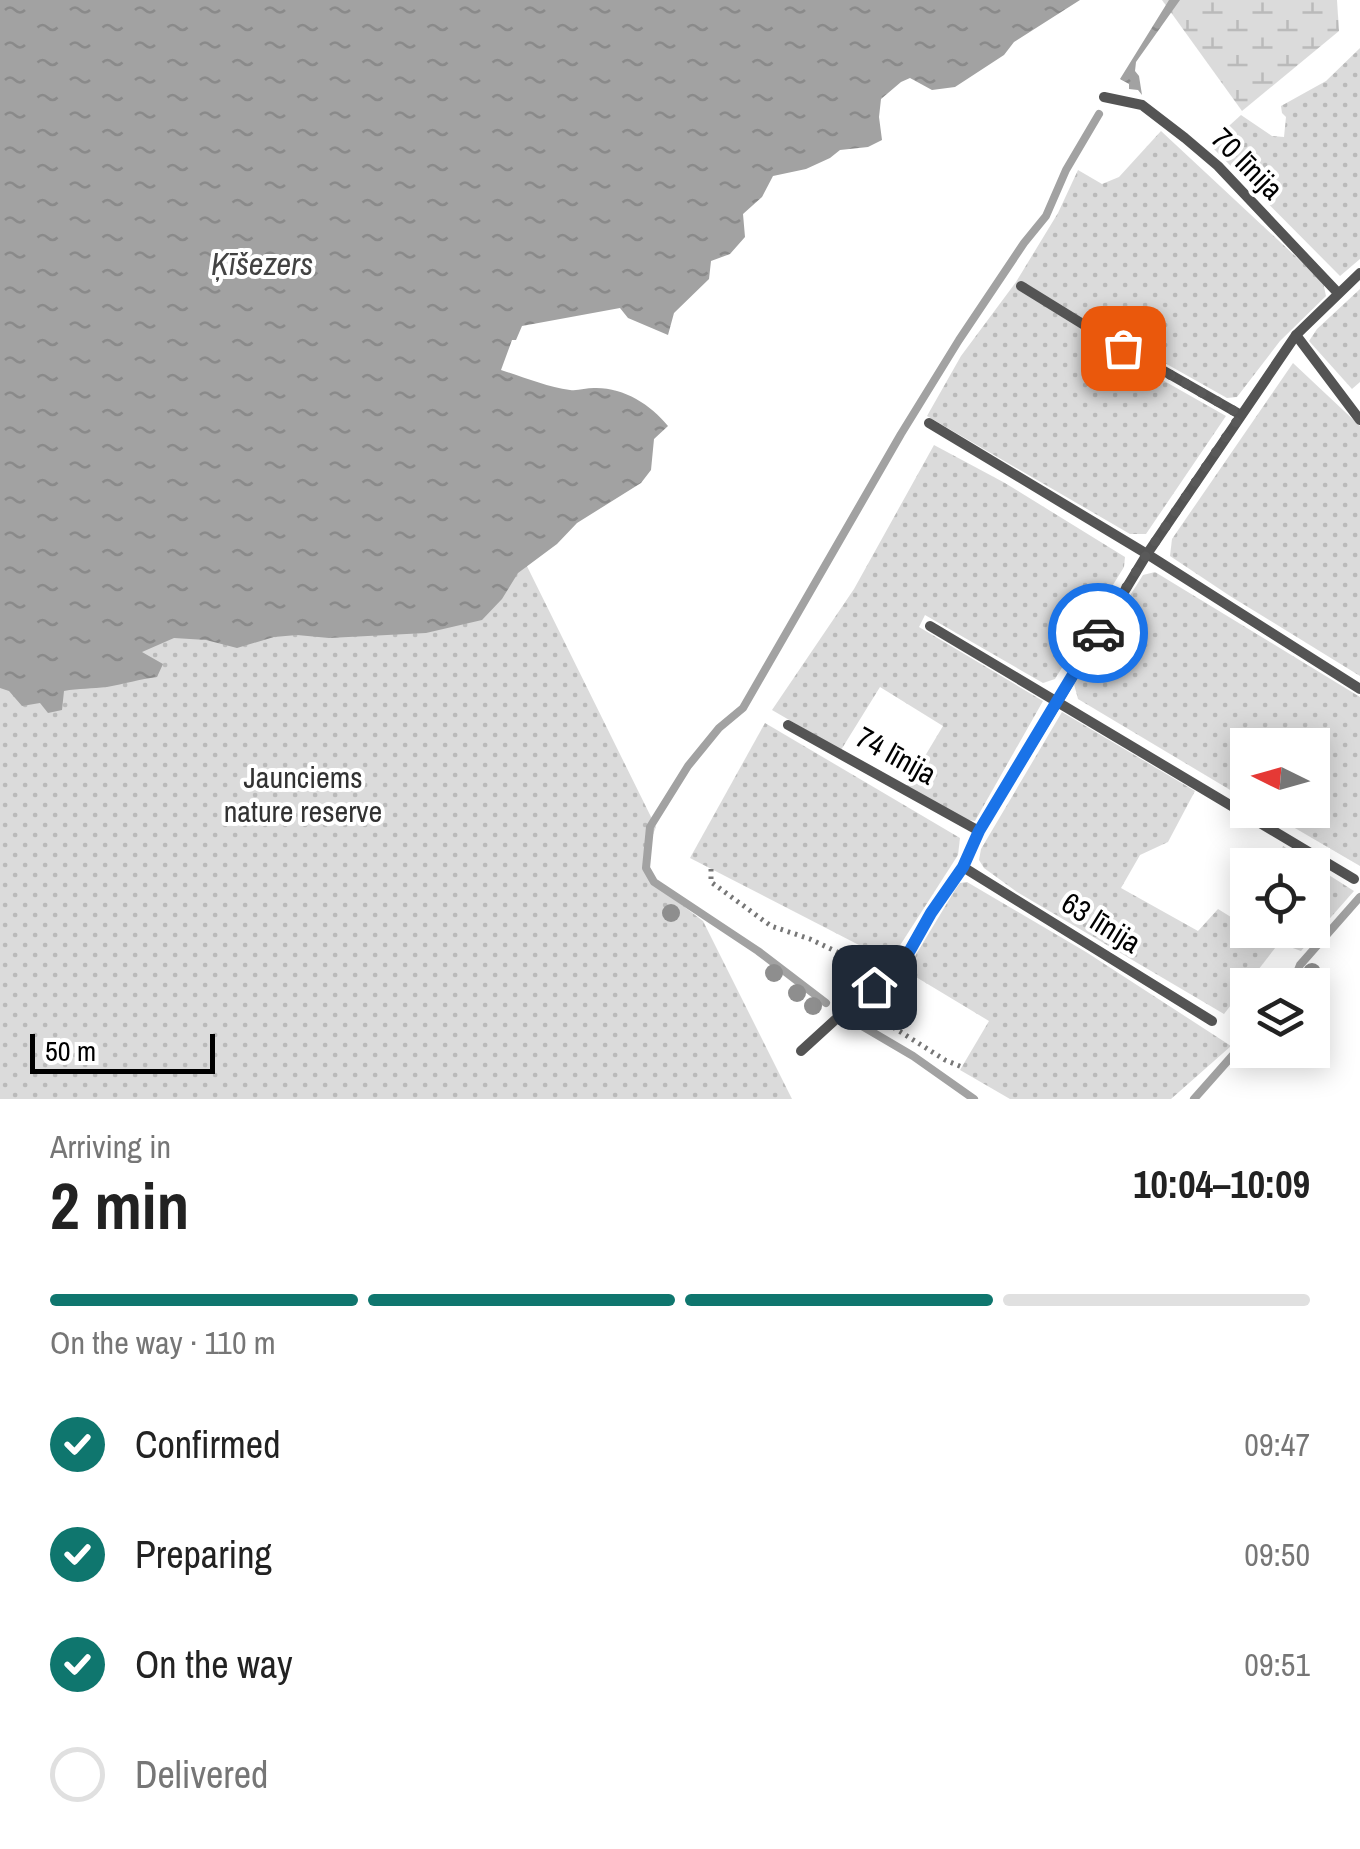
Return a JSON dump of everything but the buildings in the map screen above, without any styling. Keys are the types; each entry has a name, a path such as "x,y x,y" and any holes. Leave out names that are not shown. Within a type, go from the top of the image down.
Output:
{"lane":[{"name":"70 līnija","path":"1104,97 1142,105 1185,138 1218,166 1338,293"},
{"path":"800,1051 904,961 1147,554 1296,335 1360,273"},
{"path":"1021,286 1241,415"},
{"path":"1296,335 1360,420"},
{"path":"929,424 1147,554 1360,689"},
{"path":"930,626 1354,879"},
{"name":"74 līnija","path":"788,725 979,831"},
{"name":"63 līnija","path":"963,867 1212,1021"}],"path":[{"path":"711,869 711,882 771,926 810,938 858,962 874,987 888,1024 962,1067"}],"green space":[{"name":"Jaunciems nature reserve","path":"0,0 247,0 656,827 645,854 649,880 703,921 792,1099 0,1099"},
{"path":"1162,0 1337,0 1339,31 1242,111"},
{"path":"1360,48 1360,259 1340,276 1209,144 1241,115 1272,136 1284,137 1286,117 1281,106 1326,81"},
{"path":"1161,131 1323,282 1326,296 1280,341 1237,397 1227,398 1099,326 1090,339 1226,416 1146,534 1130,534 927,416 961,356 1016,282 1058,213 1078,170 1102,184 1119,177"},
{"path":"1360,289 1360,382 1352,389 1309,341"},
{"path":"1293,363 1360,426 1360,676 1170,556 1172,539"},
{"path":"934,445 1005,483 1125,557 1124,567 1055,679 1043,683 925,615 919,627 1043,701 975,821 962,819 907,786 943,726 880,687 841,750 772,710 854,589"},
{"path":"1155,572 1360,697 1360,866 1295,828 1330,828 1330,728 1230,728 1230,790 1078,699 1074,684 1143,575"},
{"path":"1062,712 1195,791 1168,842 1140,855 1121,888 1198,931 1218,909 1230,916 1230,948 1275,948 1260,968 1230,968 1230,1006 1224,1014 1017,892 984,868 979,860 981,849"},
{"path":"765,723 960,838 958,855 890,961 690,858"},
{"path":"1330,876 1354,891 1330,918"},
{"path":"967,882 1086,952 1230,1047 1171,1099 1010,1099 960,1070 989,1021 906,971 960,883"}],"water":[{"name":"Ķīšezers","path":"0,0 1080,0 1014,42 1004,55 955,87 932,90 910,78 901,82 881,99 882,140 868,147 840,150 806,169 773,176 762,197 743,214 745,237 730,254 711,261 709,279 674,313 668,335 628,318 620,308 522,326 501,370 561,389 605,388 625,394 644,404 668,426 654,439 651,470 641,483 577,523 557,544 518,573 502,599 482,620 426,633 274,637 237,648 206,640 174,638 142,652 163,664 157,677 64,691 62,710 48,713 40,703 22,706 9,691 0,688"},
{"path":"1169,0 1180,0 1136,62 1142,95 1120,79"}],"waterway":[{"path":"826,1003 758,951 654,882 646,868 650,827 688,766 719,728 743,708 901,434 959,340 1046,216 1066,170 1099,114"},
{"path":"1299,968 1360,897"},
{"path":"862,1026 974,1099"},
{"path":"1194,1099 1230,1058"}],"way so far":[{"path":"1098,633 1241,415 1123,348"}],"route":[{"path":"874,987 904,961 1098,633"}]}
